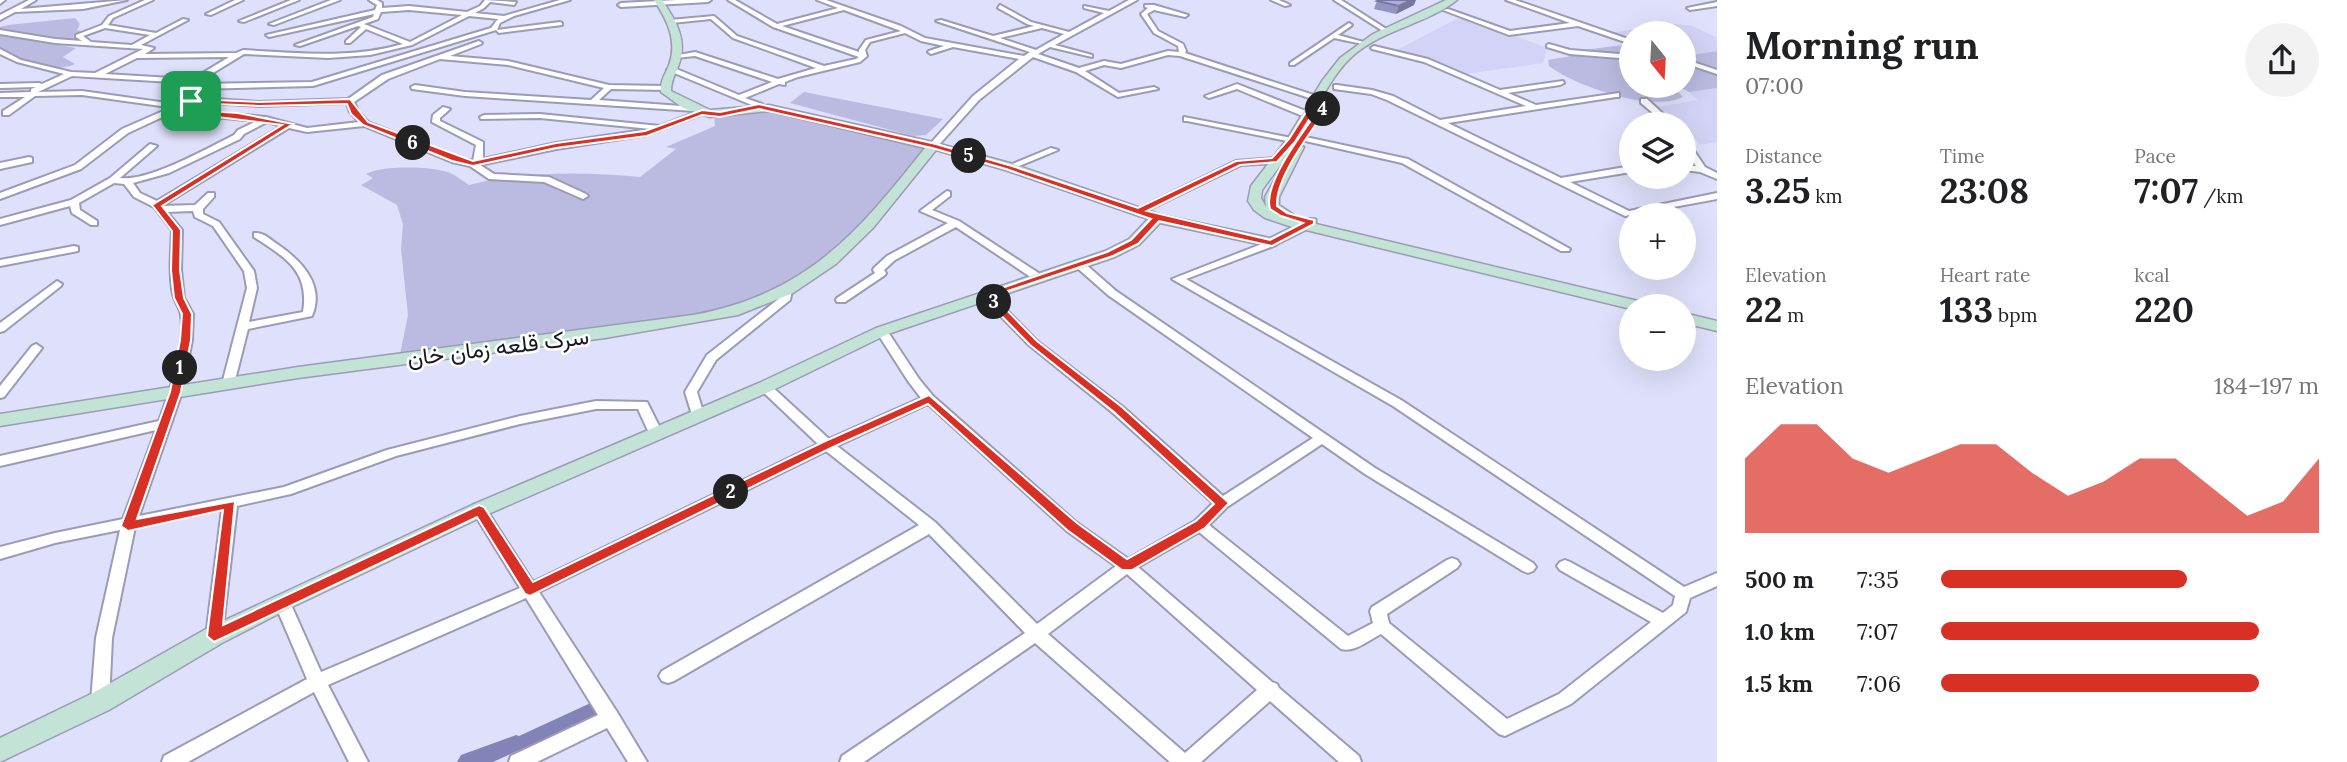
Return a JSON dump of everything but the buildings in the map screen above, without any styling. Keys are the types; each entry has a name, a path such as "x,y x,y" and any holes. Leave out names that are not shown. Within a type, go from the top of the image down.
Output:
{"street":[{"path":"0,18 34,0"},
{"path":"17,11 68,8 124,0"},
{"path":"104,26 111,17 150,0"},
{"path":"216,1 226,0"},
{"path":"209,14 240,0"},
{"path":"242,21 296,0"},
{"path":"272,24 337,0"},
{"path":"298,45 361,26 376,18 380,4 372,0"},
{"path":"138,56 237,55 251,52 352,55 410,44 469,14 488,0 514,3"},
{"path":"251,52 268,39 379,9 409,8 503,18 567,0"},
{"path":"627,0 621,5 708,0"},
{"path":"731,0 760,20 814,42 864,56"},
{"path":"820,0 899,27 923,40 1031,55"},
{"path":"1274,0 1287,5"},
{"path":"1337,0 1388,32"},
{"path":"1465,0 1388,32 1352,65 1337,87 1308,115 1272,197 1273,207 1284,215 1309,224 1619,301"},
{"path":"1509,0 1619,38"},
{"path":"933,146 976,98 1031,55 1052,46 1107,12 1132,1 1185,15"},
{"path":"660,2 672,21 677,36 676,56 664,88"},
{"path":"1690,8 1717,4"},
{"path":"1449,5 1509,33 1579,24"},
{"path":"1449,5 1341,63 1323,100 1298,139 1274,160 1254,194 1255,201 1260,208 1277,218 1619,298"},
{"path":"1000,7 1040,27 1070,34"},
{"path":"1086,7 1107,12"},
{"path":"1154,7 1144,14 1156,32 1181,45 1184,51 1181,54"},
{"path":"775,26 846,8"},
{"path":"672,21 712,17 735,37 822,68 833,68 864,56"},
{"path":"497,30 503,18"},
{"path":"132,47 185,20"},
{"path":"939,21 1079,70 1118,95 1154,89"},
{"path":"0,51 19,61 71,74 172,80 191,87 313,83 497,30 561,24"},
{"path":"1292,64 1349,25"},
{"path":"89,43 78,36 104,26 155,34"},
{"path":"348,42 361,26"},
{"path":"361,26 410,44"},
{"path":"989,39 1040,27"},
{"path":"497,30 513,39"},
{"path":"0,32 55,41 151,48 96,75"},
{"path":"864,56 862,50 868,41 904,32"},
{"path":"1332,36 1426,60 1535,108"},
{"path":"0,95 82,93 169,105 188,100 259,104 350,102 385,77 479,43"},
{"path":"930,52 954,45"},
{"path":"1052,46 1090,56"},
{"path":"1549,46 1570,52 1619,56"},
{"path":"1079,70 1104,63 1123,66 1170,52 1323,100"},
{"path":"676,56 695,54 782,83"},
{"path":"0,195 78,167 125,131 171,111 188,100 191,87 237,55"},
{"path":"436,57 466,63 508,63 609,87 664,88 676,99 698,111"},
{"path":"1696,65 1717,72"},
{"path":"738,98 822,68"},
{"path":"671,70 759,106 933,146 1009,167 1148,214 1272,243"},
{"path":"6,113 32,93 71,74"},
{"path":"1126,83 1144,91"},
{"path":"1499,92 1560,83"},
{"path":"0,86 47,85"},
{"path":"1209,96 1237,86 1308,115"},
{"path":"415,87 465,94 720,114 759,106"},
{"path":"593,102 609,87"},
{"path":"1337,87 1371,92 1628,214 1717,196"},
{"path":"1439,122 1616,95"},
{"path":"1644,101 1656,112"},
{"path":"350,102 354,113 365,124 455,160 475,163 556,146 647,133 698,111"},
{"path":"446,109 436,117 436,122 480,144 475,163"},
{"path":"171,111 266,119 307,130 365,124"},
{"path":"484,117 540,116 664,127"},
{"path":"113,180 127,182 166,171 237,137 241,132 266,119"},
{"path":"1187,119 1405,161 1565,249"},
{"path":"158,207 289,124"},
{"path":"0,222 74,202 113,180 153,146"},
{"name":"سرک قلعه زمان خان","path":"0,421 316,369 699,320 763,301 811,276 874,221 933,146"},
{"path":"1009,167 1054,150"},
{"path":"0,166 29,160"},
{"path":"0,751 100,702 214,636 479,510 655,432 765,387 881,331 1079,264 1134,242 1148,214 1238,163 1274,160"},
{"path":"1696,160 1702,169"},
{"path":"475,163 492,177 546,179 583,195"},
{"path":"1696,169 1717,176"},
{"path":"1560,181 1619,171"},
{"path":"100,702 104,638 128,526 176,392 186,340 187,314 179,298 177,230 158,207 136,195 127,182"},
{"path":"947,194 925,211 956,223 1039,278"},
{"path":"211,195 198,208 198,215 216,224 249,271 252,288 228,384"},
{"path":"74,202 75,211 94,223"},
{"path":"158,207 198,208"},
{"path":"841,300 880,274 878,270 891,258 956,223"},
{"path":"1309,224 1272,243 1177,279 1397,402 1684,594"},
{"path":"244,326 308,314 313,294 310,279 303,271 257,235"},
{"path":"0,263 74,249"},
{"path":"1079,264 1112,293 1322,438 1528,567"},
{"path":"0,329 57,284"},
{"path":"698,415 691,392 711,358 786,298 787,290"},
{"path":"986,295 1033,343 1118,410 1222,503"},
{"path":"1696,318 1717,324"},
{"path":"881,331 929,399 1072,527 1127,566 1352,762"},
{"path":"0,394 36,348"},
{"path":"765,387 827,445 930,526 1036,634 1182,762"},
{"path":"171,762 317,682 530,590 827,445 929,399"},
{"path":"0,553 55,538 128,526 286,491 392,453 520,420 596,405 643,405 655,432"},
{"path":"0,461 164,424"},
{"path":"849,762 1036,634 1127,566 1200,525 1222,503 1322,438"},
{"path":"214,636 230,504"},
{"path":"479,510 638,762"},
{"path":"1200,525 1347,645 1382,626"},
{"path":"668,676 930,526"},
{"path":"1452,565 1378,611 1382,626 1505,729 1565,699 1680,608 1684,594 1717,579"},
{"path":"1566,566 1664,621"},
{"path":"282,602 317,682 359,762"},
{"path":"1188,762 1271,689"},
{"path":"518,762 611,717"}],"shaded area":[{"path":"1462,16 1547,48 1543,63 1465,74 1431,59 1395,51"},
{"path":"75,18 80,24 77,30 82,31 73,36 81,42 0,30 0,27 8,25"},
{"path":"1696,28 1717,38 1717,51 1696,54"},
{"path":"1619,31 1619,37 1607,33"},
{"path":"0,34 76,48 63,57 75,64 56,68 28,61 0,49"},
{"path":"1619,46 1619,96 1577,82 1549,66 1548,60 1571,56 1567,52"},
{"path":"1717,51 1717,88 1696,91 1696,54"},
{"path":"1717,88 1717,142 1700,145 1696,140 1696,112 1666,112 1658,107 1698,100 1696,91"},
{"path":"804,92 943,119 926,135 913,136 790,103"},
{"path":"1629,98 1680,98 1653,102"},
{"path":"759,106 933,146 894,197 811,276 734,311 399,359 408,315 401,249 403,224 397,205 361,185 373,178 366,174 395,168 432,169 450,173 469,185 511,177 554,174 640,177 676,149 666,147 715,126 714,115"}],"waterway":[{"path":"527,740 595,710"},
{"path":"468,762 516,744"}],"route":[{"path":"191,101 171,111 238,115 289,124 236,155 215,172 157,205 177,230 176,270 179,298 187,314 186,340 176,392 128,526 230,504 214,636 479,510 530,590 827,445 929,399 1072,527 1127,566 1200,525 1222,503 1118,410 1033,343 986,295 1110,254 1134,242 1157,218 1139,211 1174,191 1238,163 1269,158 1274,160 1292,140 1318,99 1328,101 1286,165 1272,197 1273,207 1284,215 1311,222 1272,243 1220,234 1157,218 1009,167 933,146 759,106 714,115 702,113 647,133 622,134 585,144 556,146 473,164 455,160 365,124 354,113 350,102 259,104 191,101"}]}
